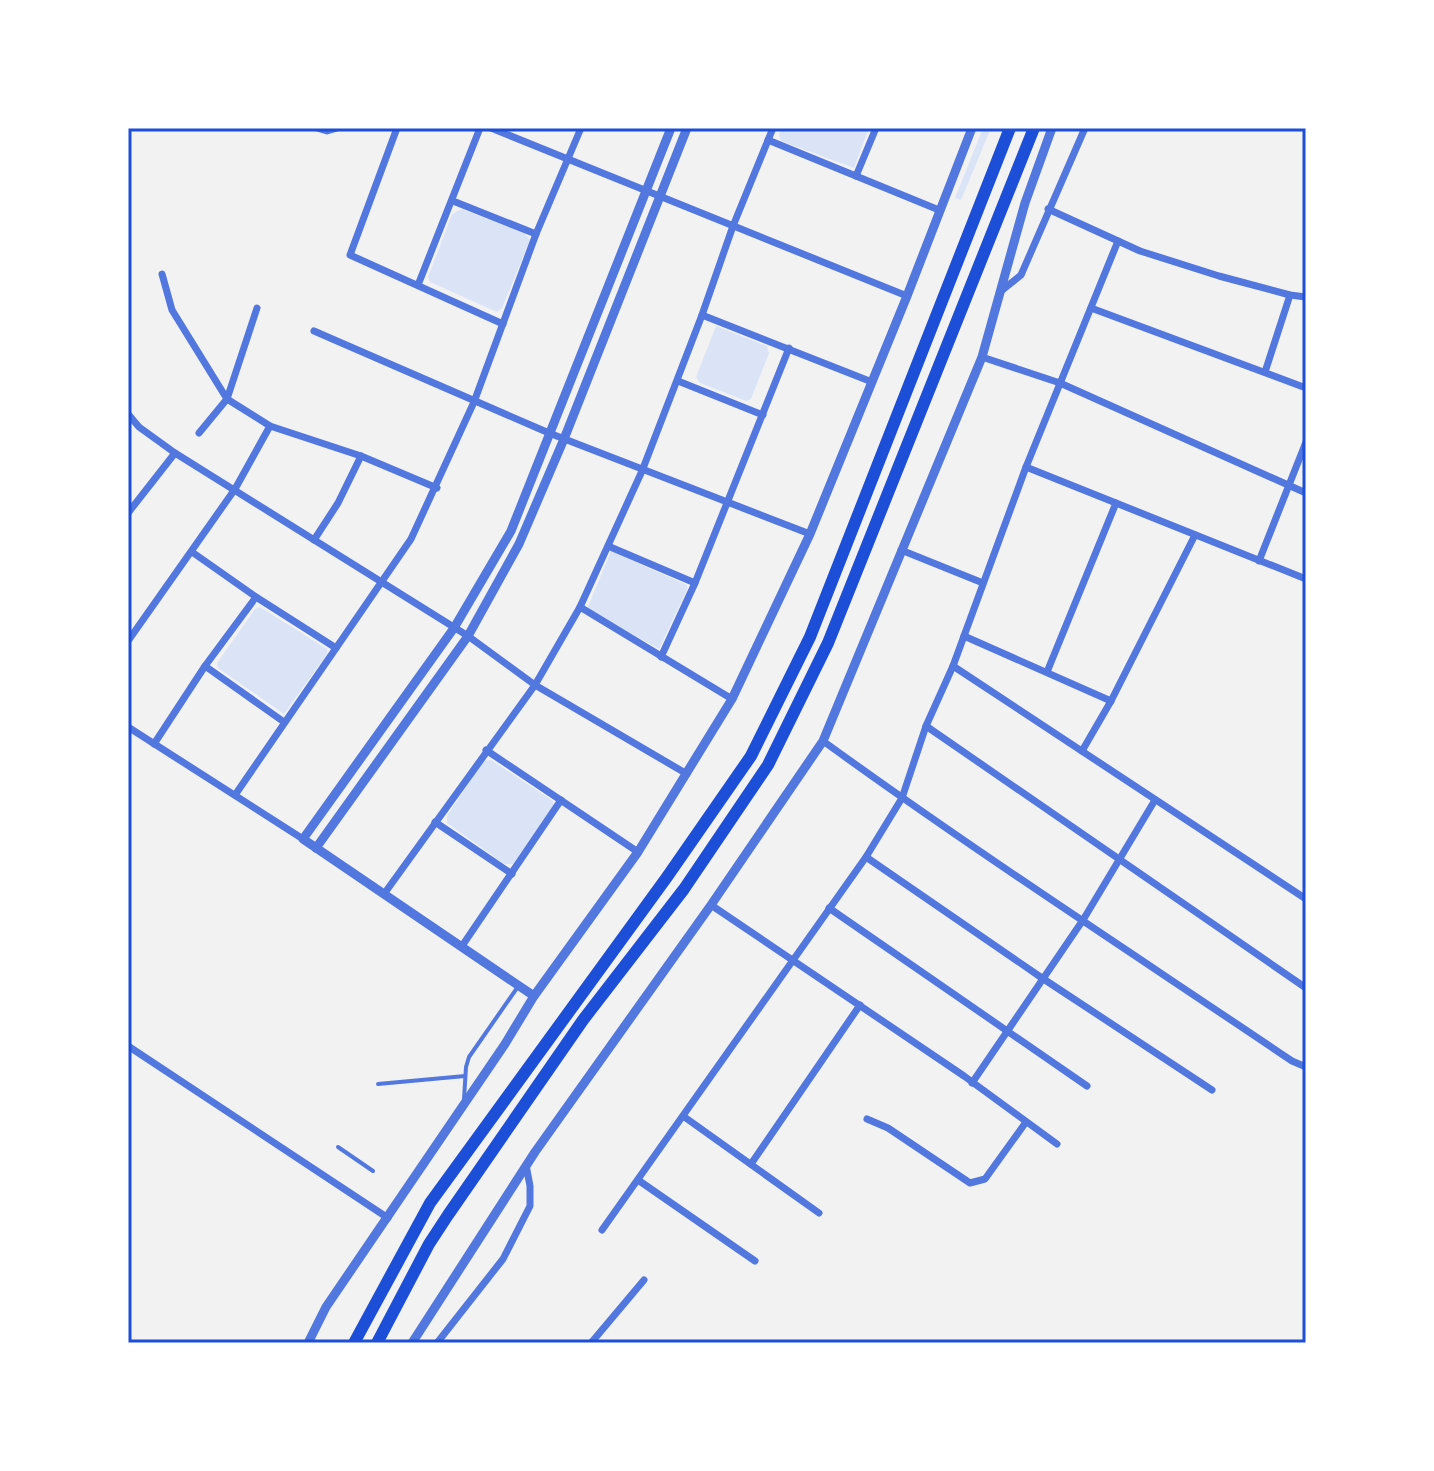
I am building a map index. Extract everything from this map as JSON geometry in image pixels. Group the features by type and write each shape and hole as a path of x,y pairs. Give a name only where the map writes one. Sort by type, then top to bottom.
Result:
{"highway":[{"path":"354,1343 430,1203 751,756 810,637 1010,128"},
{"path":"377,1343 429,1244 448,1215 583,1020 684,889 768,765 828,643 1034,128"}],"street":[{"path":"317,128 327,131 337,128"},
{"path":"397,128 350,255 503,324"},
{"path":"418,285 480,128"},
{"path":"491,128 907,296"},
{"path":"235,795 411,539 474,402 536,234 581,128"},
{"path":"303,839 454,628 511,531 671,128"},
{"path":"316,848 468,636 519,544 564,439 687,128"},
{"path":"384,894 535,685 580,607 642,471 678,381 733,226 773,128"},
{"path":"856,176 876,128"},
{"path":"308,1343 326,1307 534,996 638,852 732,699 810,534 972,128"},
{"path":"412,1343 526,1165 823,741 982,357 1025,203 1052,128"},
{"path":"1001,291 1021,275 1085,128"},
{"path":"768,140 939,210"},
{"path":"453,201 536,234"},
{"path":"1048,209 1140,251 1219,276 1306,297"},
{"path":"602,1230 866,857 902,798 926,726 953,666 1026,467 1118,241"},
{"path":"162,274 172,310 227,399 270,426 361,456 437,488"},
{"path":"1265,372 1290,295"},
{"path":"199,433 227,399 257,308"},
{"path":"1091,308 1306,388"},
{"path":"702,315 872,382"},
{"path":"314,331 549,433 810,534"},
{"path":"661,657 695,583 789,348"},
{"path":"982,357 1060,383 1306,493"},
{"path":"678,381 763,415"},
{"path":"128,414 139,427 175,453 468,636 535,685 687,774"},
{"path":"128,641 235,489 270,426"},
{"path":"1259,561 1306,442"},
{"path":"128,513 175,453"},
{"path":"314,540 338,503 361,456"},
{"path":"1026,467 1306,579"},
{"path":"1047,672 1116,503"},
{"path":"1082,751 1111,701 1195,535"},
{"path":"608,546 695,583"},
{"path":"901,550 983,583"},
{"path":"192,552 336,648"},
{"path":"154,744 205,666 256,597"},
{"path":"580,607 732,699"},
{"path":"964,636 1111,701"},
{"path":"205,666 284,722"},
{"path":"953,666 1306,899"},
{"path":"926,726 1306,988"},
{"path":"128,727 303,839 534,996"},
{"path":"823,741 902,798 1292,1061 1306,1067"},
{"path":"486,750 638,852"},
{"path":"462,946 561,800"},
{"path":"972,1083 1083,920 1155,800"},
{"path":"435,822 512,874"},
{"path":"866,857 1212,1090"},
{"path":"711,905 860,1005 1057,1144"},
{"path":"829,908 1087,1086"},
{"path":"751,1164 860,1005"},
{"path":"128,1046 388,1218"},
{"path":"683,1116 819,1213"},
{"path":"867,1119 888,1128 970,1183 985,1179 1026,1122"},
{"path":"437,1343 503,1259 530,1206 526,1165"},
{"path":"638,1180 755,1261"},
{"path":"591,1343 644,1280"}],"lane":[{"path":"463,1106 469,1057 518,986"},
{"path":"378,1084 465,1076"},
{"path":"338,1147 373,1171"}],"shaded area":[{"path":"782,128 869,128 854,168 781,141 779,135"},
{"path":"983,128 991,128 961,200 955,198"},
{"path":"461,209 524,232 530,240 502,308 497,312 430,282 428,277 452,214"},
{"path":"716,326 767,346 769,353 751,399 746,401 700,383 696,377"},
{"path":"611,551 687,585 659,649 587,609"},
{"path":"260,607 327,649 327,654 284,714 218,668 217,663 255,609"},
{"path":"491,760 553,801 513,864 504,864 447,823 447,816 483,761"}]}
